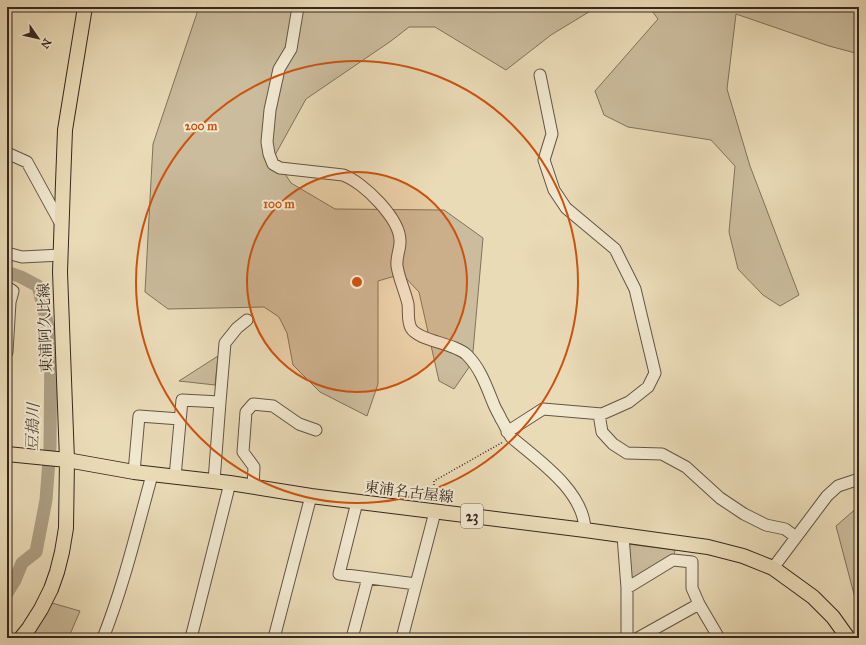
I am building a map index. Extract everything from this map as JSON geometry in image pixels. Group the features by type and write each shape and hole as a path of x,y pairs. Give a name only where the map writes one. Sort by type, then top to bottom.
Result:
{"main road":[{"name":"東浦阿久比線","path":"21,638 41,609 51,589 59,565 66,528 67,460 60,272 65,130 85,7"},
{"name":"東浦名古屋線","path":"7,454 67,460 152,475 230,483 311,496 708,547 743,556 773,568 813,597 833,617 848,638"}],"street":[{"path":"298,7 291,49 279,69 270,110 267,142 269,154 273,164 280,168 350,177 377,200 393,220 398,229 400,241 397,266 408,304 410,326 414,331 422,336 463,351 469,356 483,377 495,407 509,435 554,473 576,499 585,520 585,530"},
{"path":"509,435 543,409 602,414 629,402 648,387 655,373 635,289 615,248 566,208 554,190 544,160 552,134 540,75"},
{"path":"7,153 28,162 62,227"},
{"path":"7,253 22,257 61,255"},
{"path":"7,287 13,291 10,302 7,352"},
{"path":"214,481 225,343 237,328 247,320"},
{"path":"175,477 182,400 220,402"},
{"path":"253,487 254,467 243,452 246,412 248,408 253,404 273,406 299,424 316,430"},
{"path":"599,414 602,432 613,444 627,453 662,454 686,467 720,498 744,514 766,525 785,529 796,537"},
{"path":"134,472 139,416 180,419"},
{"path":"103,638 112,617 152,475"},
{"path":"773,568 827,496 838,486 856,480 859,482"},
{"path":"191,638 230,483"},
{"path":"274,638 311,496"},
{"path":"357,502 339,574 416,584"},
{"path":"402,638 435,512"},
{"path":"622,536 627,588 627,638"},
{"path":"627,588 673,560 692,562 692,588 699,604 719,638"},
{"path":"352,638 368,578"},
{"path":"638,638 699,604"}],"path":[{"path":"435,512 434,481 509,435"}],"shaded area":[{"path":"199,7 597,7 551,35 506,70 435,27 409,27 306,99 274,157 291,183 335,209 444,210 483,238 472,363 454,389 439,381 419,292 402,274 378,281 378,384 367,416 320,392 293,365 287,333 279,317 264,307 168,309 145,292 153,144"},
{"path":"649,7 859,7 859,54 829,46 736,14 727,89 750,166 799,295 780,306 763,295 738,269 729,232 735,166 711,140 628,127 604,115 595,91 658,19"},
{"path":"218,356 215,385 179,381"},
{"path":"859,506 859,613 836,526"},
{"path":"628,544 675,550 674,557 630,581"},
{"path":"52,603 80,611 71,632 67,638 31,638"}],"waterway":[{"name":"豆搗川","path":"7,272 21,277 38,286 51,338 50,447 46,500 36,552 22,563 15,580 7,593"}]}
